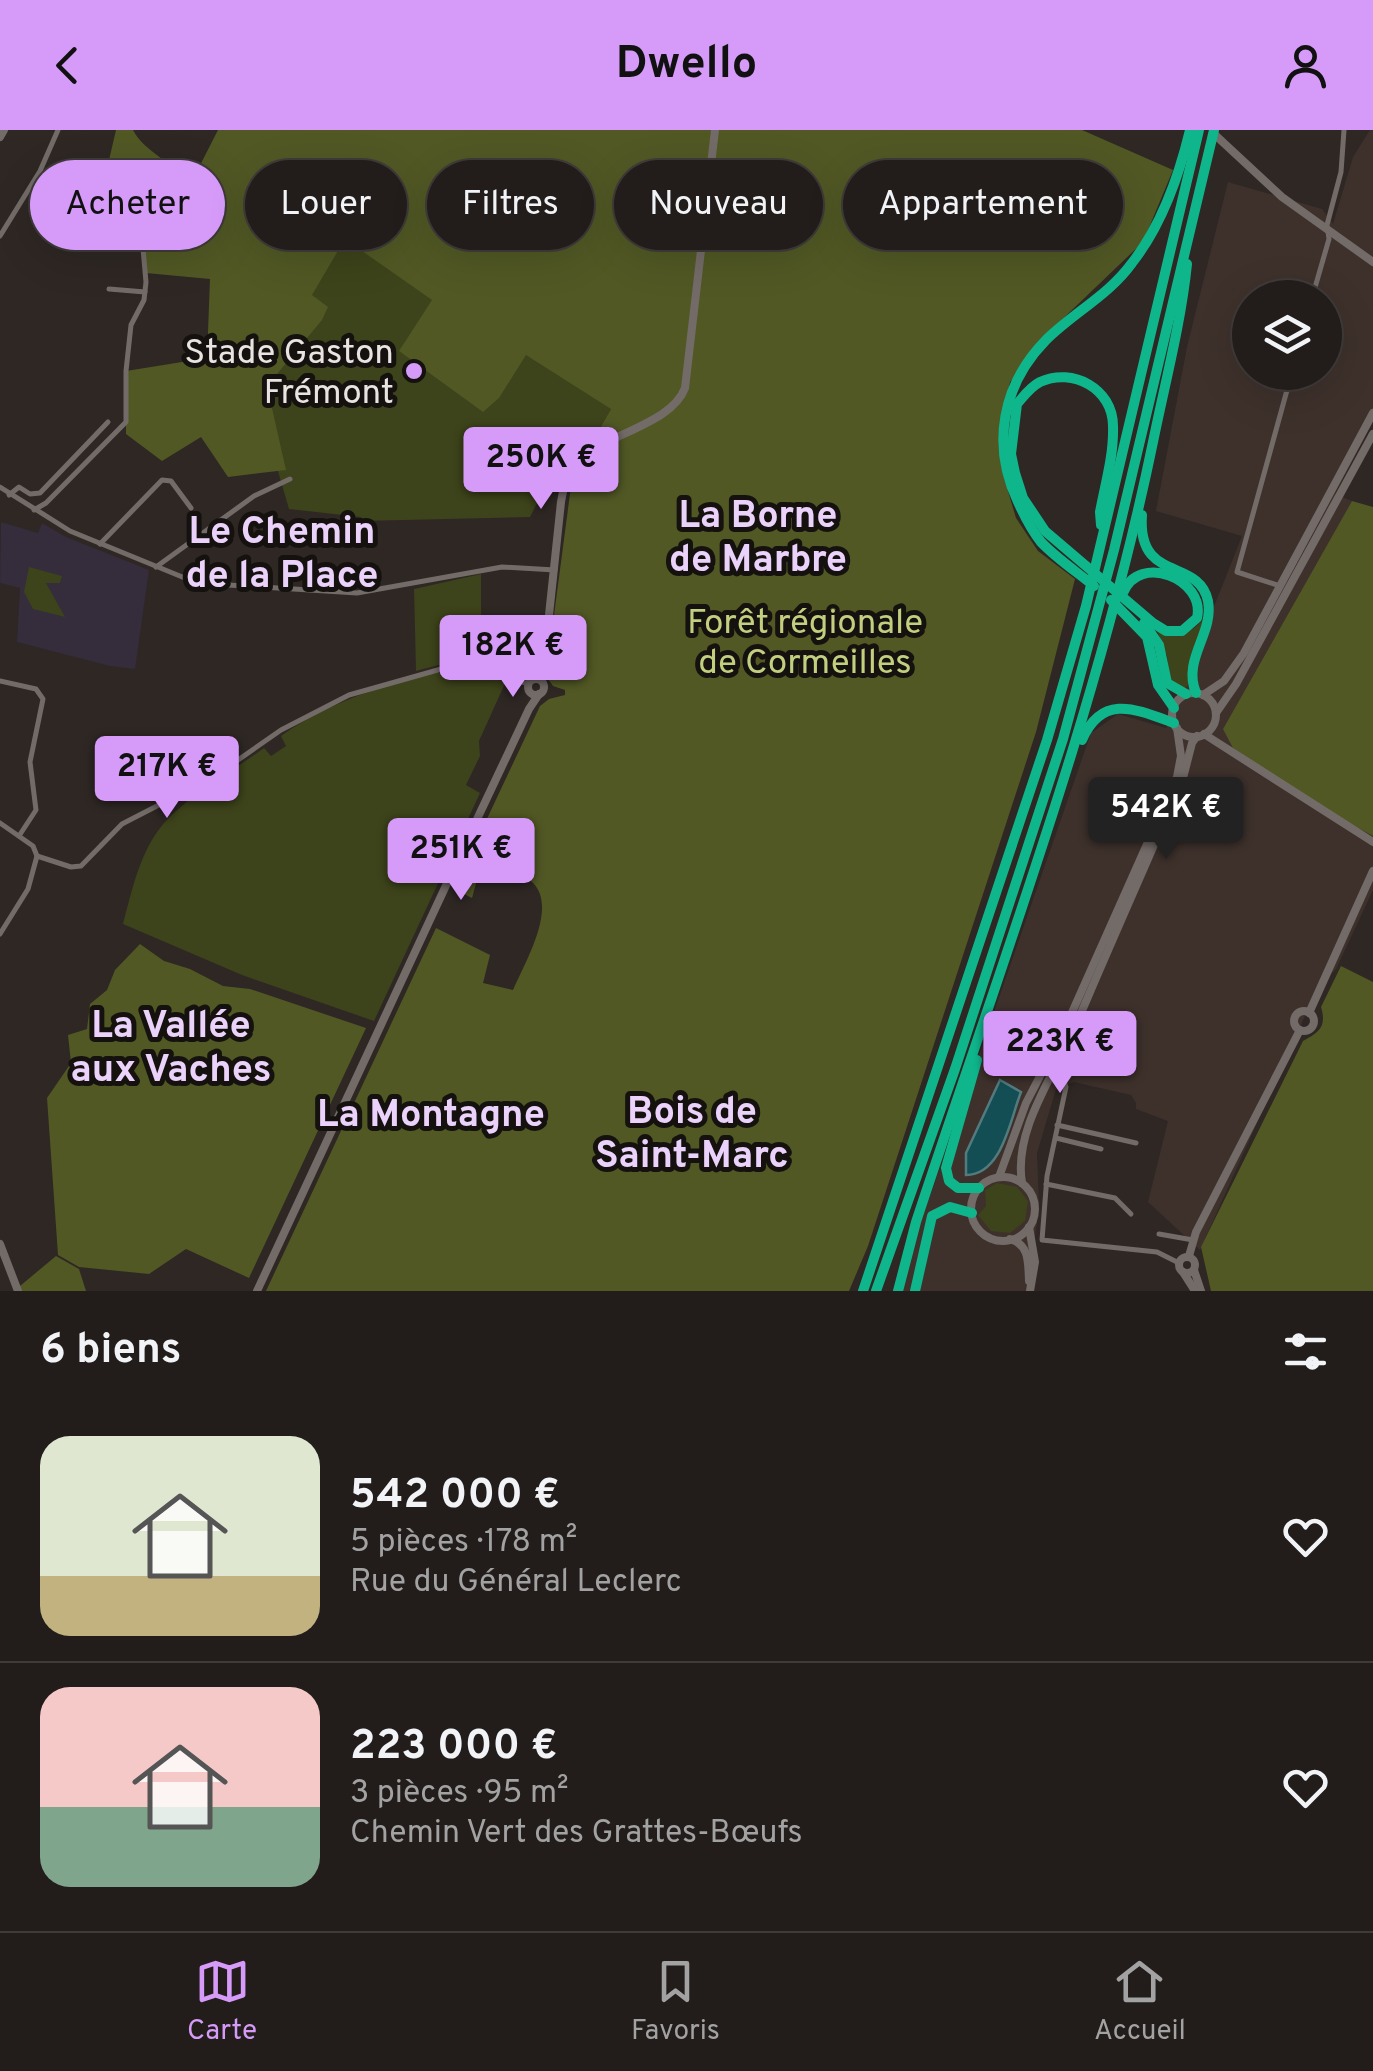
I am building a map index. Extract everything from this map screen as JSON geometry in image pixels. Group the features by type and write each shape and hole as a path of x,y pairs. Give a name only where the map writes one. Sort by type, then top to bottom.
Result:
{"highway":[{"path":"1061,552 1040,541 1010,484 1002,445 1008,400 1021,370 1047,340 1103,294 1130,267 1149,240 1190,130"},
{"path":"863,1291 1036,776 1086,606 1199,130"},
{"path":"876,1291 955,1069 1063,739 1114,550 1212,130"},
{"path":"1054,815 1098,665 1145,481 1185,288 1191,225"},
{"path":"1102,536 1100,512 1114,424 1109,405 1084,380 1068,376 1041,382 1016,404 1010,454 1024,498 1061,552 1127,608 1156,639 1168,683 1195,694 1192,667 1207,620 1208,601 1198,583 1156,560 1146,548 1141,532 1145,481"},
{"path":"1098,665 1125,588 1139,574 1154,572 1186,585 1196,596 1198,612 1191,626 1172,632 1127,608"},
{"path":"1127,608 1147,637 1158,684 1174,708"},
{"path":"898,1291 916,1222 1084,734 1098,714 1126,708 1176,725"},
{"path":"979,1188 958,1188 949,1181 946,1168 994,996"},
{"path":"915,1291 932,1216 950,1206 972,1213"}],"main road":[{"path":"0,137 4,130"},
{"path":"258,1291 529,708 542,660 568,476 580,461 678,401 689,372 715,130"},
{"path":"1212,130 1282,197 1373,262"},
{"path":"1029,1291 1035,1262 1029,1226 1034,1203 1022,1183 1022,1162 1036,1105 1076,1026 1183,778 1192,742 1233,690 1373,413"},
{"path":"1000,1177 1026,1103 1068,1023 1177,777 1181,756 1174,708 1195,694 1219,686 1233,671 1373,434"},
{"path":"1195,694 1212,702 1220,737 1231,752"},
{"path":"1176,725 1186,735 1201,735 1231,752 1373,842"},
{"path":"1309,1012 1373,871"},
{"path":"1189,1256 1193,1240 1300,1030 1312,1027 1314,1019 1309,1012 1295,1016 1294,1023 1300,1030"},
{"path":"1022,1183 1000,1177 979,1188 972,1213 983,1233 1020,1243 1027,1255 1029,1291"},
{"path":"1010,1240 1029,1226"},
{"path":"0,1244 18,1291"},
{"path":"1189,1256 1182,1258 1181,1267 1198,1291"},
{"path":"1189,1256 1195,1262 1198,1291"},
{"path":"1181,1267 1194,1270"}],"street":[{"path":"0,236 40,171 58,130"},
{"path":"1317,280 1341,172 1344,130"},
{"path":"34,510 46,503 126,422 131,325 145,292 142,250"},
{"path":"109,289 145,292"},
{"path":"1284,588 1237,572 1287,390"},
{"path":"10,494 18,487 30,494 40,492 108,422"},
{"path":"156,568 254,496 290,479"},
{"path":"100,544 162,480 171,481 190,508"},
{"path":"1,490 100,544 197,583 326,594 389,590 502,567 555,570"},
{"path":"37,856 71,867 86,862 122,824 215,776 281,730 348,695 459,664 534,686"},
{"path":"0,681 36,689 44,699 30,762 36,810 19,836"},
{"path":"0,823 32,846 37,856 28,888 0,934"},
{"path":"1054,1079 1064,1081 1066,1087 1046,1184 1042,1240 1157,1252 1181,1267"},
{"path":"1057,1125 1136,1143"},
{"path":"1054,1138 1102,1149"},
{"path":"1046,1184 1115,1198 1131,1214"},
{"path":"1159,1234 1193,1240"}],"shaded area":[{"path":"1373,130 1373,422 1335,494 1352,501 1223,729 1338,817 1373,836 1373,890 1336,969 1318,987 1200,1250 1148,1202 1168,1121 1136,1109 1131,1095 1074,1082 1056,1089 1037,1153 1039,1207 1028,1291 897,1291 1091,733 1118,714 1166,728 1242,536 1156,511 1187,347 1228,182 1322,209 1333,224 1353,157"},
{"path":"1,522 38,533 42,523 66,537 149,570 135,669 17,642 20,588 0,583"}],"green space":[{"name":"Forêt régionale de Cormeilles","path":"116,130 133,130 163,160 109,160"},
{"name":"Forêt régionale de Cormeilles","path":"218,130 1082,130 1173,170 1143,242 1050,331 1010,382 1000,429 1002,471 1016,518 1038,551 1075,579 1036,732 868,1246 849,1291 266,1291 436,928 490,955 483,983 513,990 534,944 542,910 540,895 532,882 517,874 513,859 484,854 472,898 454,889 540,706 565,695 565,690 553,686 546,676 573,471 555,465 562,454 592,442 611,409 526,355 499,398 483,412 399,351 432,300 361,250 407,250 407,160 245,160 245,250 339,250 312,295 328,307 322,320 267,386 286,470 228,477 201,437 162,461 126,434 126,371 207,358 210,279 146,273 144,250 225,250 225,160 203,160"},
{"name":"Stade Gaston Frémont","path":"338,250 363,250 614,404 592,442 562,454 530,517 362,521 361,517 289,509 254,389"},
{"path":"1352,501 1373,507 1373,836 1233,748 1223,729"},
{"path":"29,567 62,576 60,583 46,583 65,617 33,609 24,592"},
{"path":"481,574 481,620 486,621 484,665 458,662 416,671 414,589"},
{"path":"1204,618 1190,683 1183,690 1170,683 1167,656 1157,631 1184,632"},
{"path":"463,667 507,679 479,741 480,756 466,785 480,793 374,1021 242,975 123,924 149,846 164,823 198,793 264,748 271,756 286,746 281,736 323,711 391,685"},
{"path":"140,944 164,961 223,986 250,989 366,1028 249,1278 186,1249 149,1274 79,1267 58,1255 47,1098 71,1063 68,1035 87,1029 90,1004 107,990 115,970"},
{"path":"1341,966 1373,982 1373,1291 1211,1291 1201,1247 1303,1041 1320,1028 1321,1007"},
{"path":"997,1183 1017,1187 1028,1201 1025,1221 1010,1233 991,1231 978,1215 986,1206 985,1190"},
{"path":"56,1256 79,1269 86,1291 14,1291"}],"water":[{"path":"1000,1080 1021,1092 1008,1131 988,1166 966,1175 966,1153"}],"place":[{"name":"Stade Gaston Frémont","path":"414,371"}],"district":[{"name":"La Borne de Marbre","path":"758,536"},
{"name":"Le Chemin de la Place","path":"282,552"},
{"name":"La Vallée aux Vaches","path":"171,1046"},
{"name":"La Montagne","path":"431,1113"},
{"name":"Bois de Saint-Marc","path":"692,1132"}]}
